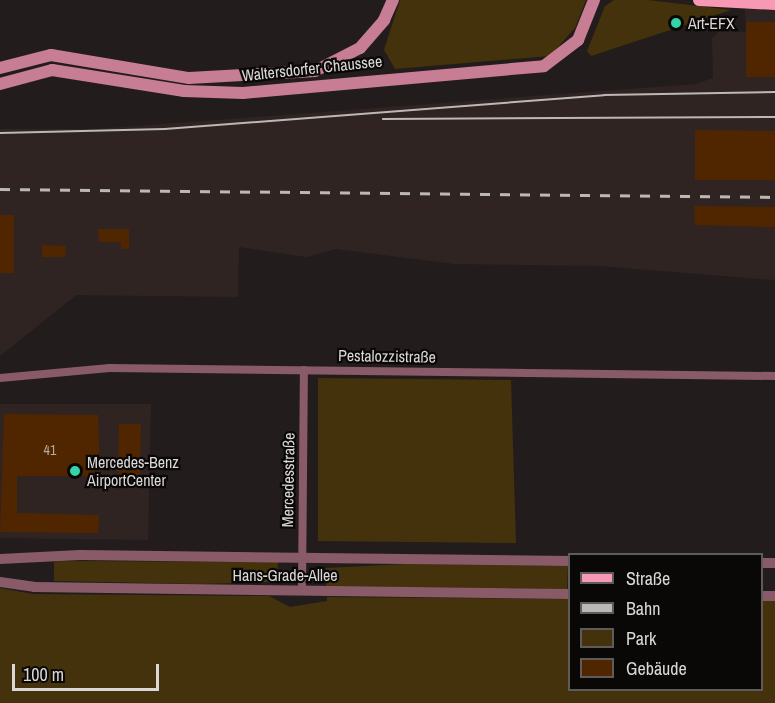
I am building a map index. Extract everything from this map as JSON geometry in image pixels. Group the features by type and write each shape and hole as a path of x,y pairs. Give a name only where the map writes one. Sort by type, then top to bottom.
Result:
{"main road":[{"name":"Waltersdorfer Chaussee","path":"0,68 51,56 189,78 315,71 360,48 384,20 393,0"},
{"name":"Waltersdorfer Chaussee","path":"0,84 52,70 184,92 243,93 544,66 578,40 594,0"},
{"path":"699,0 775,3"}],"street":[{"name":"Pestalozzistraße","path":"0,378 110,368 775,376"},
{"name":"Mercedesstraße","path":"302,589 304,370"},
{"name":"Hans-Grade-Allee","path":"0,559 301,558 568,561"},
{"name":"Hans-Grade-Allee","path":"0,582 568,594"}],"shaded area":[{"path":"745,9 775,10 775,280 599,266 455,264 336,249 307,257 239,247 238,297 76,295 0,356 0,129 97,129 696,84 713,78 712,38 719,31 746,32"},
{"name":"Mercedes-Benz AirportCenter","path":"0,404 151,404 148,540 0,538"}],"green space":[{"path":"400,0 586,0 575,28 550,56 395,69 384,50"},
{"path":"614,0 648,0 731,10 591,56 587,51 605,6"},
{"path":"318,378 511,380 516,543 318,541"},
{"path":"54,562 278,562 277,582 200,584 54,581"},
{"path":"406,564 568,566 567,589 326,586 326,568"},
{"path":"0,588 33,594 269,596 290,607 327,601 327,597 568,599 568,691 763,691 763,601 775,601 775,703 0,703"}],"building":[{"path":"746,22 775,22 775,77 746,77"},
{"path":"695,130 775,131 775,180 695,180"},
{"path":"694,206 775,207 775,227 695,225"},
{"path":"0,215 14,215 14,273 0,273"},
{"path":"98,229 129,229 129,249 121,249 121,242 99,242"},
{"path":"42,245 66,246 65,257 42,257"},
{"path":"4,414 98,415 100,476 17,476 17,513 99,515 98,533 0,532"},
{"path":"119,424 141,424 140,477 118,477"}],"tram line":[{"path":"0,133 165,129 604,95 775,92"},
{"path":"383,119 775,117"}],"railway":[{"path":"0,189 775,197"}],"place":[{"name":"Art-EFX","path":"676,23"},
{"name":"Mercedes-Benz AirportCenter","path":"75,471"}]}
